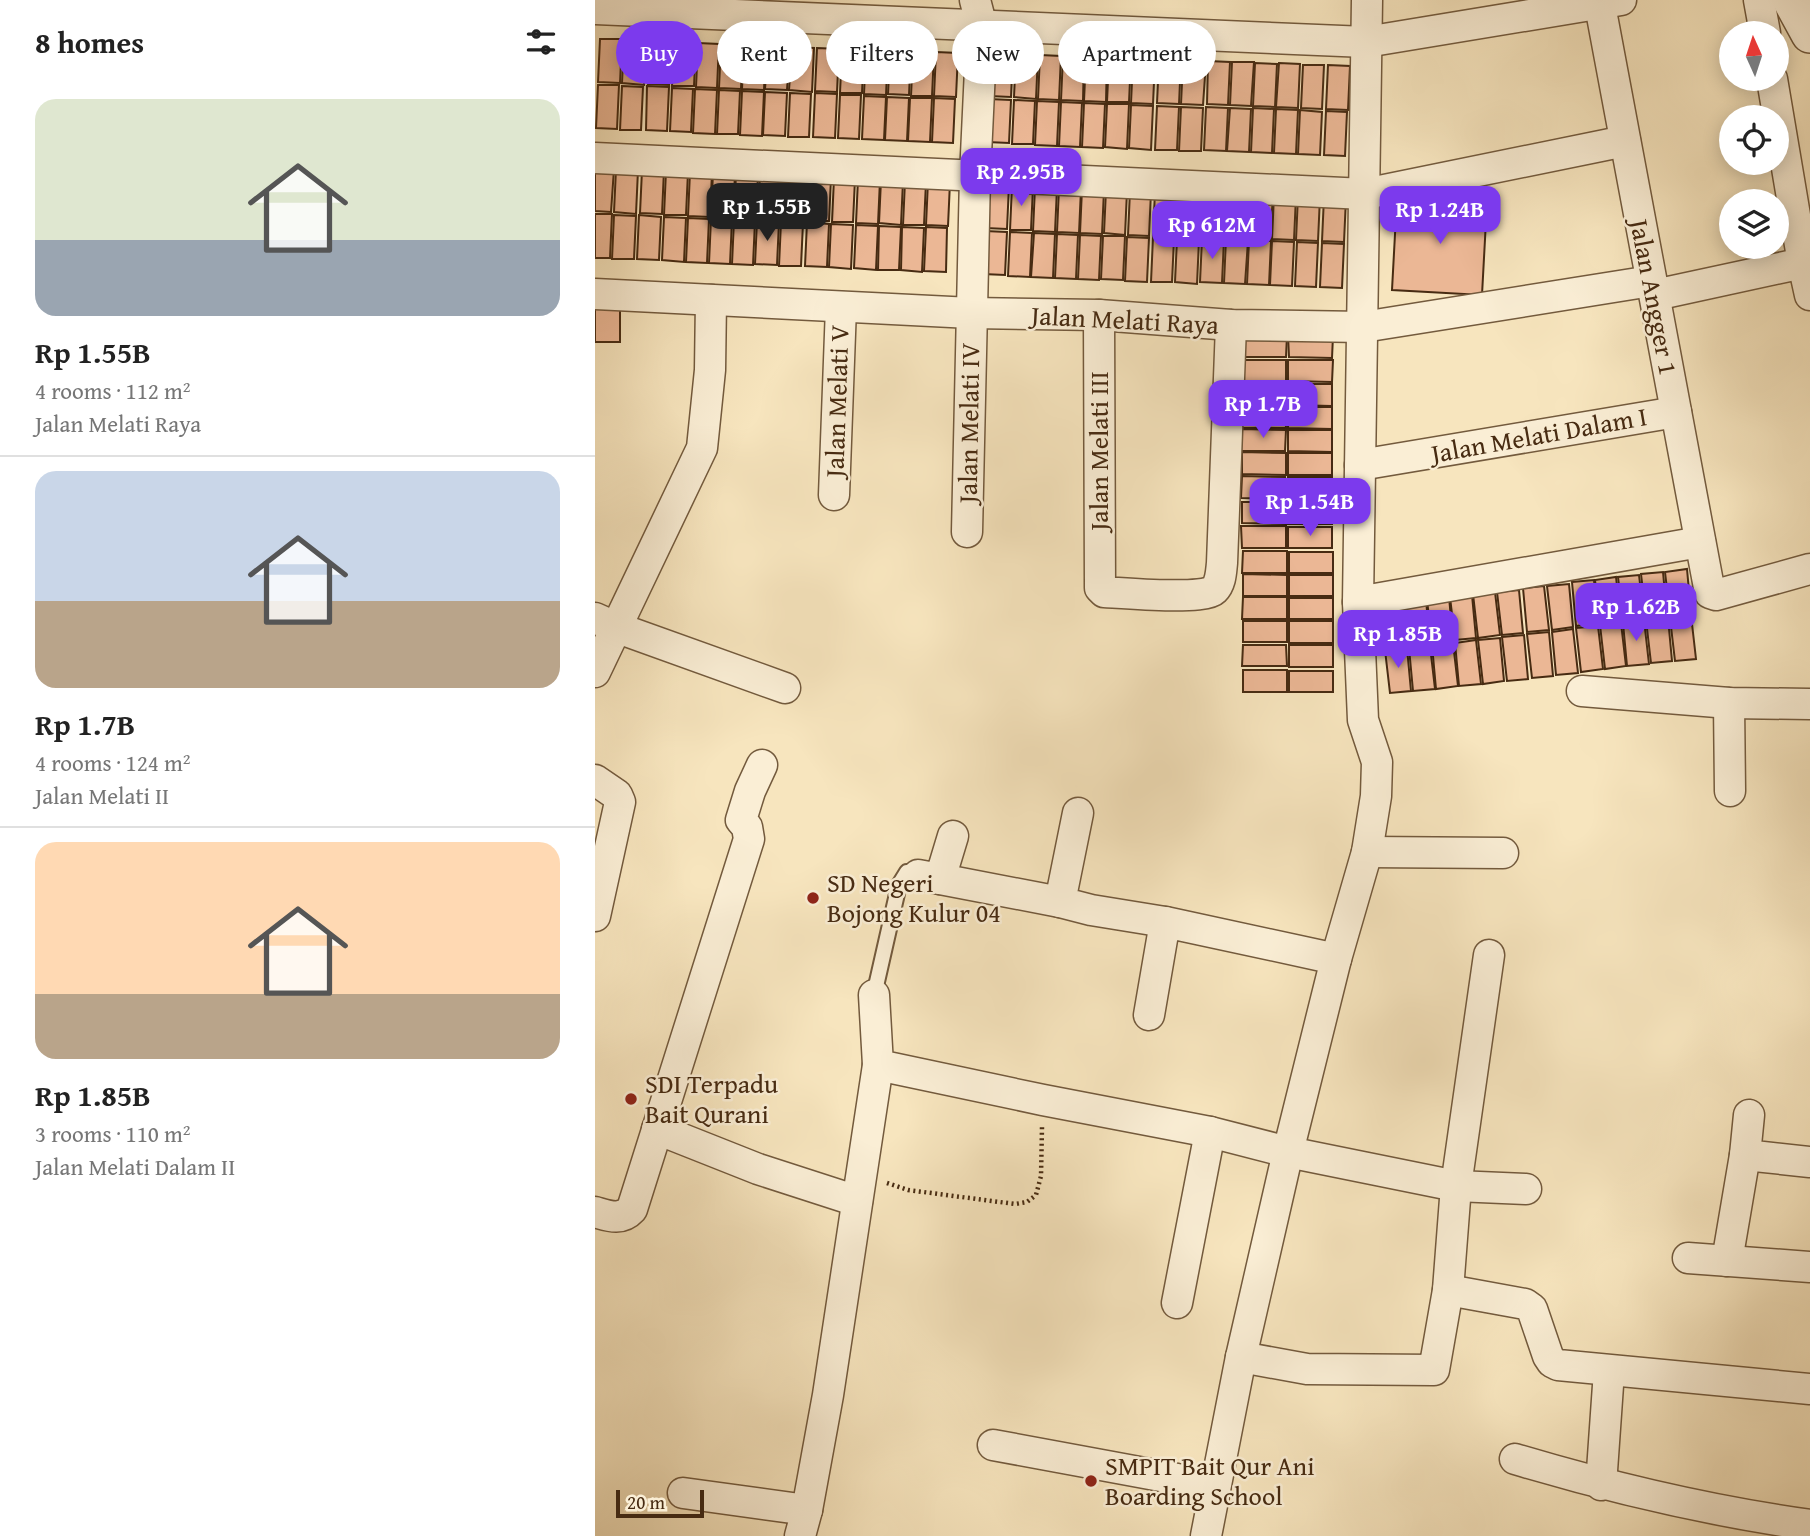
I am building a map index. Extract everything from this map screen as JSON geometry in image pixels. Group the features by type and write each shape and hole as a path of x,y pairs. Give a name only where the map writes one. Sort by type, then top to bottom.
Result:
{"street":[{"path":"1206,1536 1241,1357 1288,1152 1336,959 1367,852 1376,796 1377,762 1363,720 1358,602 1367,0"},
{"path":"595,9 979,14 1366,42 1607,2"},
{"name":"Jalan Angger 1","path":"1607,2 1625,141 1710,593 1716,595 1810,569"},
{"path":"1774,21 1788,2 1810,34"},
{"name":"Jalan Melati IV","path":"967,532 979,14"},
{"path":"1775,91 1800,192 1803,263 1810,295"},
{"path":"595,158 1365,194 1625,141"},
{"name":"Jalan Melati Raya","path":"595,294 971,313 1099,315 1231,326 1363,327 1653,288 1803,263"},
{"path":"595,672 605,622 702,448 710,370 711,300"},
{"name":"Jalan Melati V","path":"834,495 841,307"},
{"name":"Jalan Melati III","path":"1099,315 1100,587 1104,592 1193,596 1209,593 1218,585 1222,563 1231,326"},
{"name":"Jalan Melati Dalam I","path":"1360,466 1676,412"},
{"path":"1358,602 1700,542"},
{"path":"605,622 785,688"},
{"path":"1582,691 1729,703 1810,704"},
{"path":"1729,703 1730,792"},
{"path":"595,1212 622,1217 632,1209 750,839 747,827 741,820 750,790 762,765"},
{"path":"595,780 617,795 620,802 595,916"},
{"path":"1060,902 1078,813"},
{"path":"953,836 929,877 1165,922 1336,959"},
{"path":"1367,852 1503,853"},
{"path":"1149,1015 1165,922"},
{"path":"1241,1357 1307,1369 1434,1370 1448,1290 1456,1186 1489,955"},
{"path":"683,1493 804,1523 828,1395 878,1065 874,995"},
{"path":"878,1065 1210,1132 1288,1152 1456,1186 1526,1189"},
{"path":"1727,1261 1749,1115"},
{"path":"657,1129 758,1169 860,1188"},
{"path":"1177,1303 1210,1132"},
{"path":"1745,1155 1810,1162"},
{"path":"1688,1258 1810,1267"},
{"path":"1448,1290 1525,1304 1532,1309 1552,1362 1558,1365 1810,1389"},
{"path":"1601,1485 1609,1371"},
{"path":"993,1445 1215,1486"},
{"path":"1515,1460 1601,1485 1744,1516 1810,1525"}],"lane":[{"path":"874,995 899,885 907,872 929,877"}],"path":[{"path":"860,1188 908,1189 1015,1204 1027,1202 1036,1195 1041,1176 1043,1100"}],"building":[{"path":"600,39 616,39 616,83 598,82"},
{"path":"703,43 717,44 717,88 696,87 696,84 703,84"},
{"path":"814,48 812,92 789,90 789,84 812,84"},
{"path":"817,48 826,48 826,84 837,84 837,92 815,91"},
{"path":"938,52 952,53 952,84 957,84 956,97 934,96 935,84 938,84"},
{"path":"1044,55 1058,56 1059,100 1038,99 1039,84 1044,84"},
{"path":"1216,61 1230,62 1228,105 1207,104 1207,84 1216,84"},
{"path":"1232,62 1254,62 1251,106 1230,105"},
{"path":"1255,63 1277,64 1275,107 1253,106"},
{"path":"1279,63 1300,64 1298,108 1276,107"},
{"path":"1303,65 1324,65 1322,109 1301,108"},
{"path":"1328,65 1350,66 1348,110 1326,109"},
{"path":"672,84 694,84 694,86"},
{"path":"719,84 741,84 741,89 719,88"},
{"path":"742,84 764,84 764,90 742,89"},
{"path":"765,84 787,84 787,90 765,89"},
{"path":"840,84 862,84 862,93 840,93"},
{"path":"864,84 886,84 886,95 864,94"},
{"path":"888,84 910,84 909,95 888,94"},
{"path":"912,84 933,84 932,96 911,96"},
{"path":"990,84 1012,84 1011,97 989,96"},
{"path":"1015,84 1037,84 1036,99 1014,97"},
{"path":"1062,84 1083,84 1083,101 1061,100"},
{"path":"1085,84 1106,84 1106,102 1084,101"},
{"path":"1108,84 1130,84 1129,102 1107,102"},
{"path":"1132,84 1154,84 1153,104 1131,103"},
{"path":"1158,84 1180,84 1179,104 1157,103"},
{"path":"1182,84 1204,84 1203,105 1181,104"},
{"path":"598,85 619,85 617,129 596,128"},
{"path":"622,86 643,87 641,130 620,130"},
{"path":"647,86 669,87 667,131 646,130"},
{"path":"672,88 693,89 691,132 670,131"},
{"path":"695,89 717,90 715,134 693,133"},
{"path":"719,90 740,91 738,134 717,134"},
{"path":"742,91 764,92 762,136 740,135"},
{"path":"765,92 787,93 785,136 763,135"},
{"path":"790,93 811,94 809,137 788,137"},
{"path":"815,93 837,94 835,138 813,137"},
{"path":"840,95 861,95 859,139 838,138"},
{"path":"864,96 886,97 884,140 862,139"},
{"path":"887,97 909,98 907,141 885,140"},
{"path":"910,98 932,98 930,142 908,141"},
{"path":"934,98 955,99 953,143 932,142"},
{"path":"989,99 1011,100 1009,143 987,142"},
{"path":"1014,100 1035,101 1033,144 1012,144"},
{"path":"1037,101 1059,102 1057,146 1035,145"},
{"path":"1061,102 1082,103 1080,147 1059,146"},
{"path":"1084,103 1105,104 1103,148 1082,147"},
{"path":"1107,104 1129,104 1127,149 1105,147"},
{"path":"1131,105 1153,106 1151,150 1129,148"},
{"path":"1157,106 1179,107 1177,150 1155,150"},
{"path":"1181,107 1203,108 1201,151 1179,151"},
{"path":"1206,107 1228,108 1226,151 1204,150"},
{"path":"1230,108 1251,109 1249,152 1227,151"},
{"path":"1253,108 1274,109 1272,153 1251,152"},
{"path":"1276,109 1298,110 1296,154 1274,153"},
{"path":"1300,110 1322,112 1320,155 1298,154"},
{"path":"1326,111 1347,112 1345,156 1324,155"},
{"path":"595,168 614,169 611,212 595,211"},
{"path":"616,169 638,170 636,214 614,212"},
{"path":"642,170 664,170 662,214 640,213"},
{"path":"666,171 688,172 686,215 664,215"},
{"path":"690,172 712,173 710,217 688,216"},
{"path":"713,173 735,174 733,218 711,217"},
{"path":"736,174 758,175 756,219 734,218"},
{"path":"760,175 781,175 779,219 758,218"},
{"path":"784,176 805,177 803,221 782,219"},
{"path":"809,177 831,178 829,221 807,221"},
{"path":"834,178 855,179 853,222 832,222"},
{"path":"858,179 880,180 878,224 856,223"},
{"path":"881,180 903,181 901,225 879,223"},
{"path":"905,181 926,182 924,225 903,225"},
{"path":"928,181 950,182 948,226 926,225"},
{"path":"987,185 1009,185 1007,229 985,228"},
{"path":"1012,186 1033,187 1031,230 1010,230"},
{"path":"1035,187 1057,188 1055,232 1033,231"},
{"path":"1059,188 1081,189 1079,233 1057,232"},
{"path":"1082,189 1104,190 1102,234 1080,233"},
{"path":"1106,190 1127,191 1125,235 1104,233"},
{"path":"1130,191 1151,192 1149,236 1128,235"},
{"path":"1155,192 1177,193 1175,236 1153,235"},
{"path":"1205,192 1226,194 1224,238 1203,236"},
{"path":"1180,193 1201,194 1199,237 1178,237"},
{"path":"1228,194 1249,194 1247,238 1226,237"},
{"path":"1251,194 1273,196 1270,239 1249,238"},
{"path":"1274,195 1296,196 1294,240 1272,239"},
{"path":"1298,196 1320,197 1318,241 1296,240"},
{"path":"1324,197 1346,198 1344,242 1322,241"},
{"path":"1397,197 1487,202 1482,295 1392,290"},
{"path":"595,214 612,214 610,258 595,258"},
{"path":"614,215 636,216 634,259 612,259"},
{"path":"639,215 661,217 659,260 637,259"},
{"path":"664,217 686,218 684,262 662,260"},
{"path":"688,218 709,219 707,263 686,262"},
{"path":"711,219 732,220 730,264 709,263"},
{"path":"734,220 755,221 753,265 732,264"},
{"path":"757,221 779,222 777,265 755,264"},
{"path":"781,222 803,223 801,266 779,266"},
{"path":"807,222 829,224 827,267 805,266"},
{"path":"831,224 853,225 851,269 829,267"},
{"path":"856,225 878,226 876,270 854,268"},
{"path":"879,226 901,227 899,270 878,270"},
{"path":"902,227 924,228 922,272 901,270"},
{"path":"926,227 947,228 946,272 924,271"},
{"path":"985,231 1007,232 1005,275 983,274"},
{"path":"1010,232 1032,233 1030,277 1008,276"},
{"path":"1034,233 1055,234 1053,278 1031,277"},
{"path":"1057,234 1078,235 1076,279 1055,278"},
{"path":"1080,235 1101,236 1099,280 1078,279"},
{"path":"1103,236 1125,236 1123,280 1101,279"},
{"path":"1127,237 1149,238 1147,282 1125,281"},
{"path":"1153,237 1174,239 1172,282 1151,282"},
{"path":"1177,239 1199,240 1197,284 1175,282"},
{"path":"1202,239 1224,239 1222,283 1200,282"},
{"path":"1226,239 1248,241 1245,284 1224,283"},
{"path":"1249,241 1271,241 1269,285 1247,284"},
{"path":"1272,241 1294,242 1292,286 1270,285"},
{"path":"1297,242 1318,243 1316,287 1295,286"},
{"path":"1322,243 1344,244 1342,288 1320,287"},
{"path":"595,299 620,299 620,342 595,342"},
{"path":"1242,335 1287,335 1286,357 1242,357"},
{"path":"1288,336 1333,336 1332,358 1289,357"},
{"path":"1242,360 1286,360 1286,382 1242,381"},
{"path":"1288,360 1333,360 1332,382 1288,381"},
{"path":"1242,383 1286,383 1285,405 1241,405"},
{"path":"1288,384 1332,384 1332,406 1288,405"},
{"path":"1242,406 1285,407 1286,428 1241,428"},
{"path":"1288,407 1332,407 1332,429 1288,428"},
{"path":"1242,429 1286,430 1285,451 1241,451"},
{"path":"1288,430 1332,430 1332,452 1288,451"},
{"path":"1242,452 1286,453 1286,475 1242,474"},
{"path":"1288,453 1332,453 1332,475 1288,475"},
{"path":"1242,476 1285,477 1286,499 1241,498"},
{"path":"1288,477 1332,477 1332,499 1288,499"},
{"path":"1242,502 1286,502 1286,524 1242,523"},
{"path":"1288,502 1332,502 1332,524 1288,524"},
{"path":"1241,526 1286,526 1286,548 1242,548"},
{"path":"1288,527 1332,527 1332,548 1288,548"},
{"path":"1243,551 1287,551 1287,573 1242,573"},
{"path":"1289,552 1333,552 1333,573 1289,573"},
{"path":"1687,569 1691,613 1670,615 1665,572"},
{"path":"1663,572 1667,615 1646,617 1641,574"},
{"path":"1243,574 1287,575 1287,596 1243,596"},
{"path":"1289,575 1333,575 1333,596 1289,596"},
{"path":"1639,575 1644,618 1623,621 1618,577"},
{"path":"1616,577 1621,621 1600,623 1595,580"},
{"path":"1594,580 1598,623 1576,626 1572,582"},
{"path":"1569,584 1573,627 1552,630 1547,586"},
{"path":"1544,586 1549,630 1527,632 1523,588"},
{"path":"1519,590 1523,633 1502,635 1497,592"},
{"path":"1495,592 1500,635 1478,638 1473,594"},
{"path":"1472,595 1476,638 1455,640 1450,597"},
{"path":"1243,597 1287,597 1287,619 1242,619"},
{"path":"1449,597 1453,640 1432,643 1427,600"},
{"path":"1289,598 1333,598 1333,619 1289,619"},
{"path":"1426,600 1430,643 1408,646 1404,602"},
{"path":"1402,602 1406,645 1385,647 1380,604"},
{"path":"1691,615 1696,659 1675,661 1670,618"},
{"path":"1668,618 1672,661 1651,663 1646,620"},
{"path":"1644,620 1649,664 1627,666 1623,623"},
{"path":"1243,621 1287,621 1287,642 1243,642"},
{"path":"1289,621 1333,621 1333,643 1289,643"},
{"path":"1621,623 1626,666 1605,669 1600,625"},
{"path":"1598,626 1603,669 1581,672 1576,628"},
{"path":"1573,629 1578,673 1556,675 1552,632"},
{"path":"1549,632 1553,676 1532,678 1527,634"},
{"path":"1524,635 1528,679 1507,681 1502,637"},
{"path":"1500,638 1504,681 1483,684 1478,640"},
{"path":"1476,640 1481,684 1459,686 1455,643"},
{"path":"1453,643 1458,686 1436,689 1432,645"},
{"path":"1243,645 1286,645 1287,666 1242,666"},
{"path":"1289,645 1333,645 1333,667 1289,667"},
{"path":"1430,646 1435,689 1413,691 1409,648"},
{"path":"1407,648 1411,691 1390,693 1385,650"},
{"path":"1243,670 1287,670 1287,692 1243,692"},
{"path":"1289,671 1333,671 1333,692 1289,692"}],"place":[{"name":"SD Negeri Bojong Kulur 04","path":"813,898"},
{"name":"SDI Terpadu Bait Qurani","path":"631,1099"},
{"name":"SMPIT Bait Qur Ani Boarding School","path":"1091,1481"}]}
